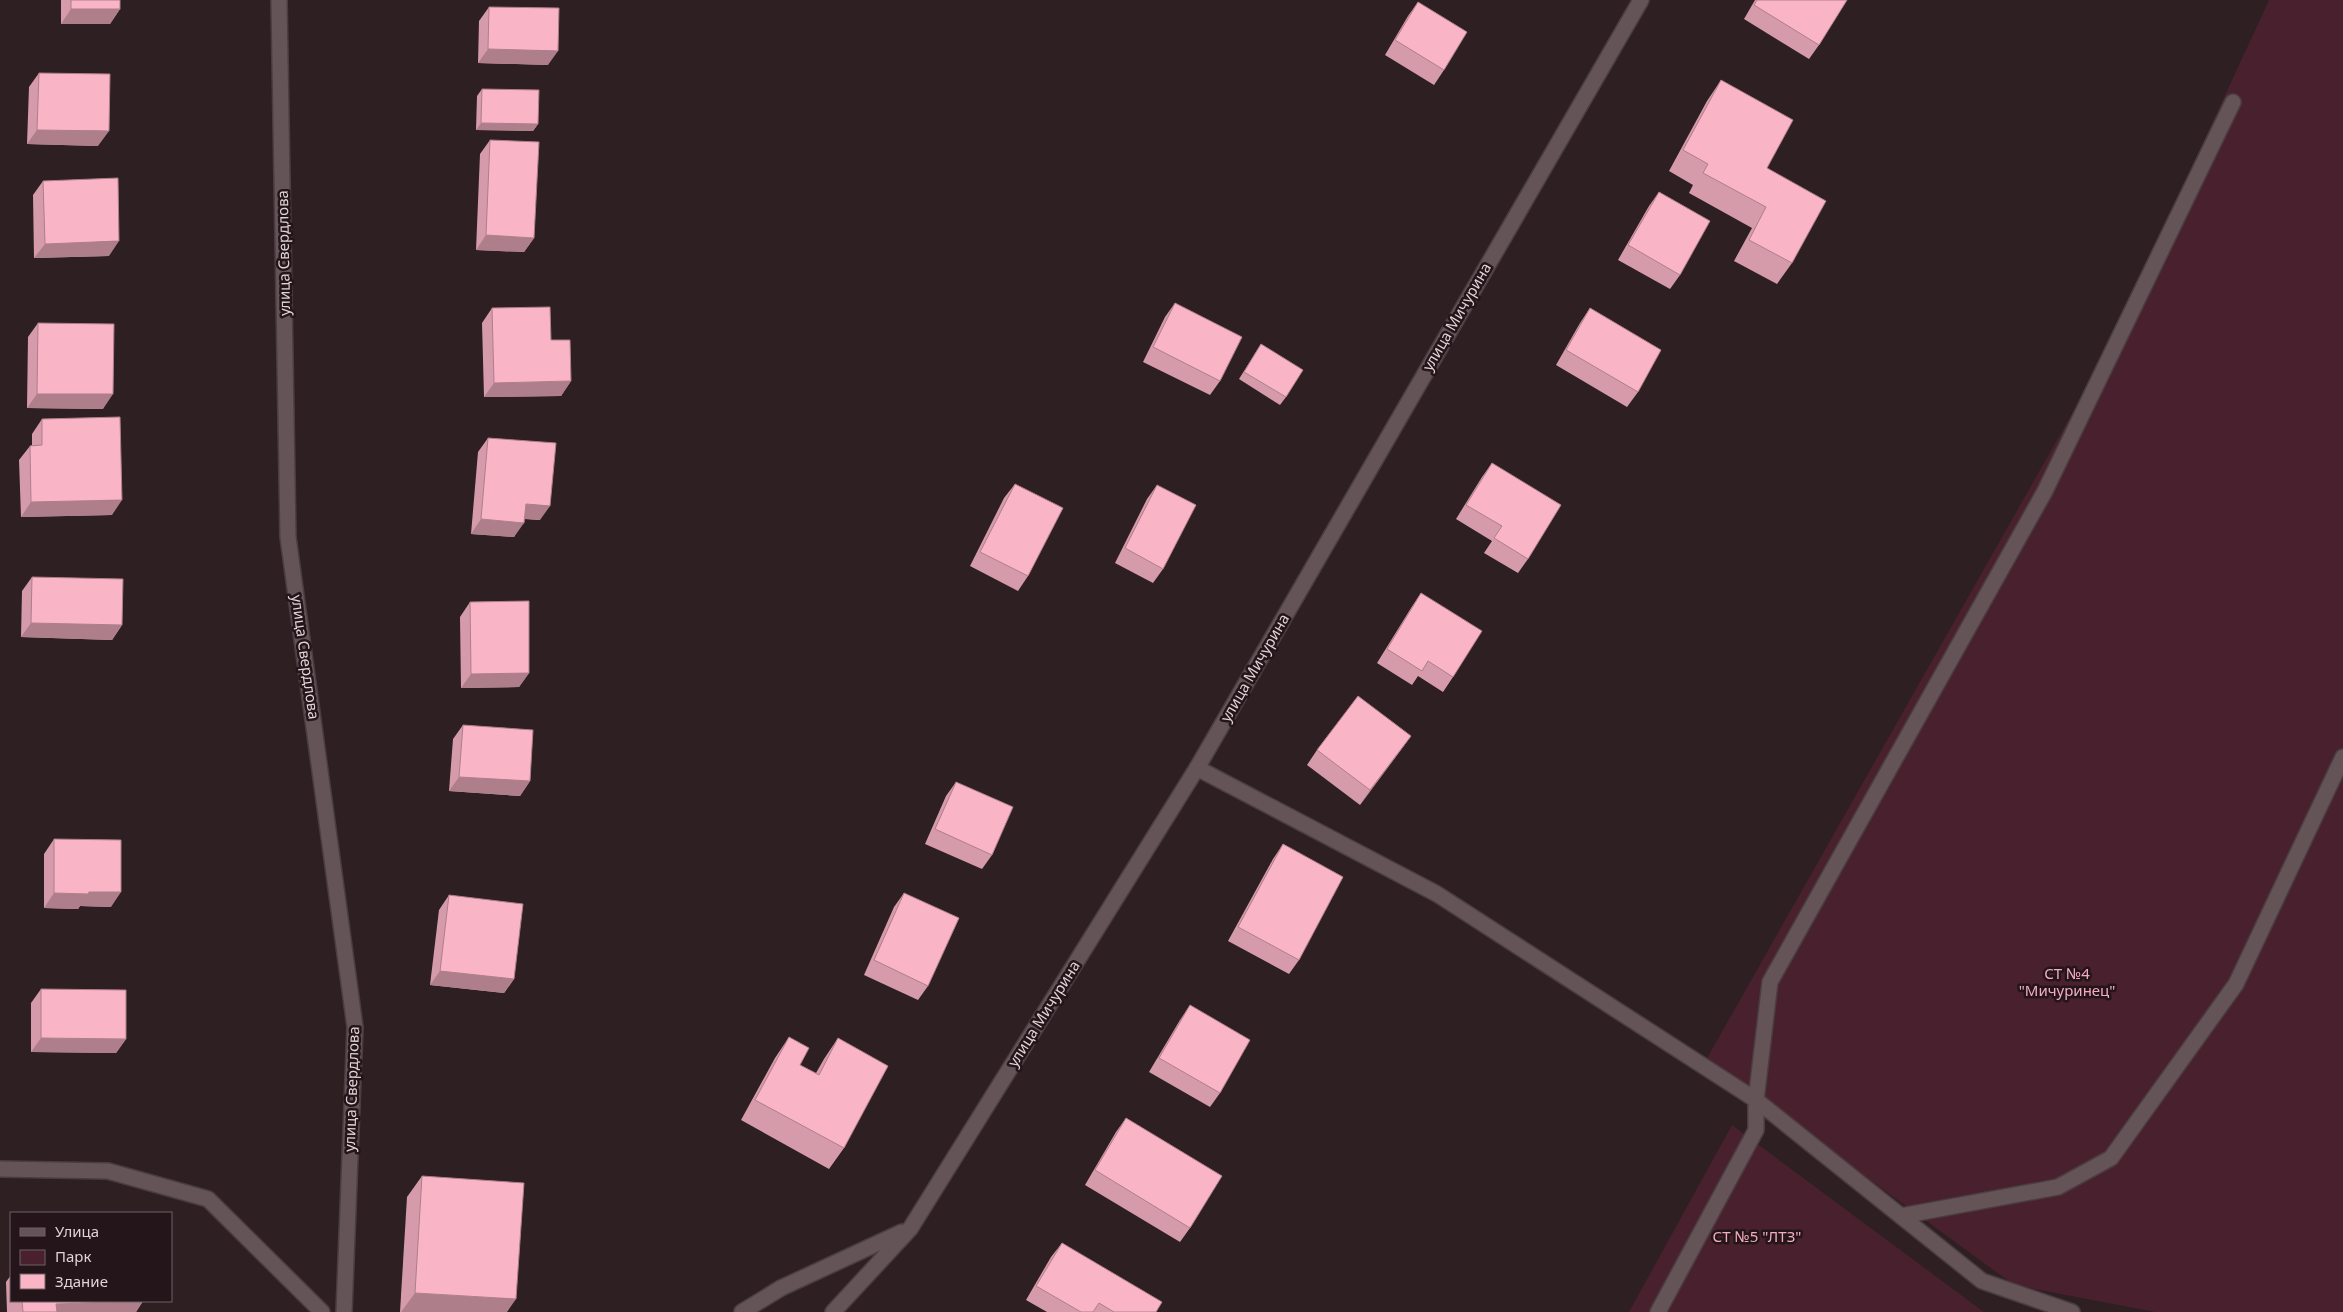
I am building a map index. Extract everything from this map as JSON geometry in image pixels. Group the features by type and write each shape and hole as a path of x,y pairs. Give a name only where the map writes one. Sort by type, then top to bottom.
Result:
{"street":[{"name":"улица Свердлова","path":"279,0 288,537 355,1027 344,1312"},
{"name":"улица Мичурина","path":"833,1312 910,1228 1197,768 1641,0"},
{"path":"1658,1312 1756,1130 1756,1100 1770,982 2045,491 2233,102"},
{"path":"1901,1216 2058,1187 2112,1158 2236,984 2343,757"},
{"path":"1197,768 1437,894 1756,1100 1982,1282 2072,1312"},
{"path":"0,1169 108,1171 208,1200 322,1312"},
{"path":"742,1312 781,1288 910,1228"}],"green space":[{"name":"СТ №4 \"Мичуринец\"","path":"2269,0 2343,0 2343,1312 2155,1312 2014,1285 1706,1060 2104,357"},
{"name":"СТ №5 \"ЛТЗ\"","path":"1732,1125 1984,1312 1629,1312"}],"building":[{"path":"71,0 120,0 120,9 71,9"},
{"path":"1757,0 1847,0 1819,45 1754,5"},
{"path":"1418,2 1467,32 1444,70 1395,40"},
{"path":"489,7 559,8 558,51 488,49"},
{"path":"39,73 110,74 109,131 37,130"},
{"path":"1721,80 1793,120 1767,168 1826,201 1792,263 1749,240 1766,207 1703,173 1708,164 1683,150"},
{"path":"482,89 539,90 538,124 481,123"},
{"path":"490,140 539,142 534,238 486,235"},
{"path":"118,178 119,241 45,244 43,181"},
{"path":"1659,192 1710,221 1680,275 1628,245"},
{"path":"1175,303 1242,337 1220,381 1153,347"},
{"path":"550,307 551,340 570,340 571,381 494,383 492,308"},
{"path":"1590,308 1661,350 1638,392 1566,350"},
{"path":"38,323 114,324 113,394 37,394"},
{"path":"1261,344 1303,370 1286,397 1244,372"},
{"path":"120,417 122,500 31,502 30,446 42,445 42,419"},
{"path":"488,438 556,443 550,506 526,504 524,523 481,519"},
{"path":"1492,463 1561,505 1528,559 1494,538 1502,526 1466,505"},
{"path":"1015,484 1063,508 1028,576 980,552"},
{"path":"1157,485 1196,505 1163,569 1125,548"},
{"path":"32,577 123,579 122,625 31,623"},
{"path":"1421,593 1482,631 1453,677 1428,661 1422,671 1387,649"},
{"path":"529,601 529,673 471,674 470,602"},
{"path":"1358,696 1411,736 1370,790 1317,750"},
{"path":"463,725 533,730 530,781 459,777"},
{"path":"956,782 1013,807 992,855 935,829"},
{"path":"54,839 121,840 121,892 89,892 88,894 54,893"},
{"path":"1283,844 1343,877 1299,960 1238,927"},
{"path":"904,893 959,918 928,986 874,960"},
{"path":"449,895 523,904 514,979 440,971"},
{"path":"41,989 126,990 126,1039 41,1038"},
{"path":"1190,1005 1250,1040 1220,1093 1159,1058"},
{"path":"789,1037 809,1048 800,1065 819,1075 838,1038 888,1066 844,1148 755,1100"},
{"path":"1126,1118 1222,1176 1190,1228 1095,1170"},
{"path":"422,1176 524,1183 516,1299 415,1293"},
{"path":"1062,1243 1162,1302 1156,1312 1114,1312 1099,1303 1093,1312 1081,1312 1036,1286"},
{"path":"22,1302 112,1302 56,1304 57,1312 23,1312"}]}
